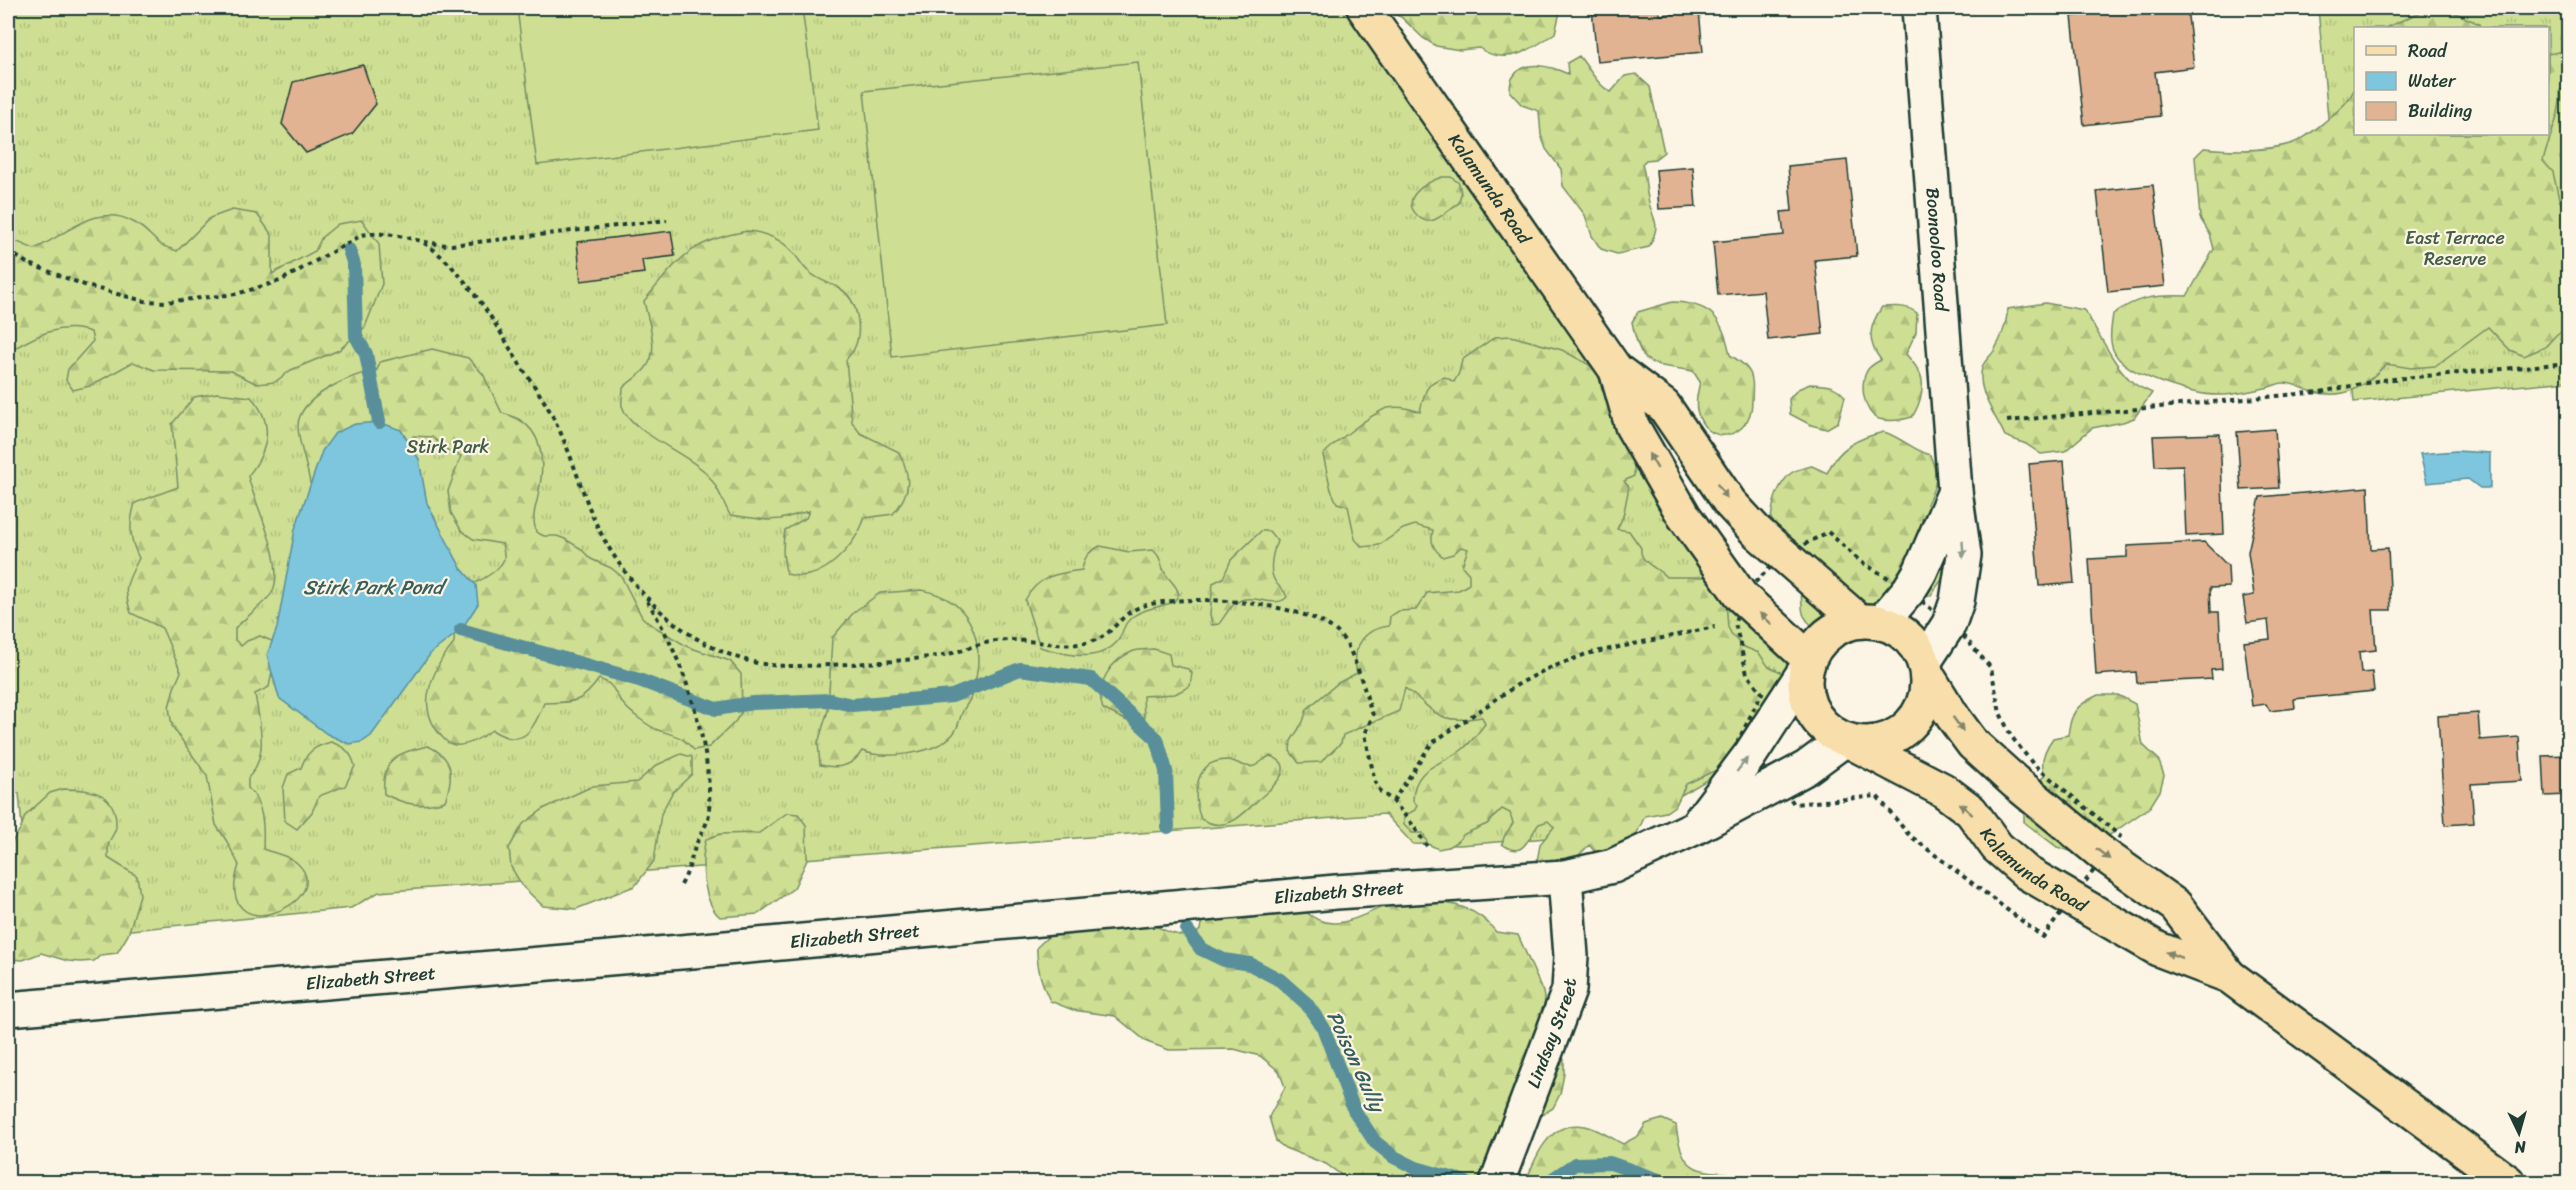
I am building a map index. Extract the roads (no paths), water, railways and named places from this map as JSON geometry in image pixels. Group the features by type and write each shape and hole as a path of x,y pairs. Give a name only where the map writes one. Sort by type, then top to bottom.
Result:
{"main road":[{"name":"Kalamunda Road","path":"1364,8 1616,370 1664,406 1730,503 1756,531 1870,622"},
{"name":"Kalamunda Road","path":"1616,370 1632,426 1684,516 1741,596 1807,664"},
{"path":"1870,622 1900,631 1915,644 1926,669 1927,694 1919,713 1908,728 1891,739 1872,743 1848,741 1829,732 1816,719 1808,703 1804,687 1807,664 1816,647 1835,629 1870,622"},
{"name":"Kalamunda Road","path":"1926,669 1953,717 1973,744 2015,782 2104,855 2176,906 2229,976"},
{"name":"Kalamunda Road","path":"1848,741 1943,790 1971,811 1997,847 2027,873 2158,949 2229,976 2508,1182"}],"street":[{"name":"Boonooloo Road","path":"1919,8 1955,491 1964,555 1959,590 1949,624 1926,669"},
{"name":"Boonooloo Road","path":"1870,622 1909,590 1920,572 1955,491"},
{"name":"Elizabeth Street","path":"1694,828 1750,755 1807,664"},
{"name":"Elizabeth Street","path":"8,1009 680,952 1336,892 1565,877 1613,866 1694,828 1806,768 1848,741"},
{"name":"Lindsay Street","path":"1497,1182 1569,990 1571,956 1565,877"}],"water":[{"name":"Stirk Park Pond","path":"379,422 401,430 419,459 427,503 461,568 476,585 478,604 461,630 431,653 371,736 362,742 349,744 327,734 279,698 267,655 277,628 295,529 322,451 335,433 355,424"},
{"path":"2456,451 2490,453 2490,488 2480,488 2468,479 2427,483 2420,454"}],"waterway":[{"path":"349,250 354,265 356,336 366,354 379,422"},
{"path":"461,630 639,680 716,709 753,703 830,700 852,705 952,696 1020,669 1091,679 1157,739 1166,771 1168,827"},
{"name":"Poison Gully","path":"1187,930 1201,949 1224,960 1250,964 1280,980 1306,1003 1323,1027 1354,1110 1375,1142 1394,1157 1416,1168 1465,1182"},
{"path":"1548,1182 1575,1164 1610,1163 1665,1182"}],"park label":[{"name":"East Terrace Reserve","path":"2455,248"},
{"name":"Stirk Park","path":"448,447"}]}
